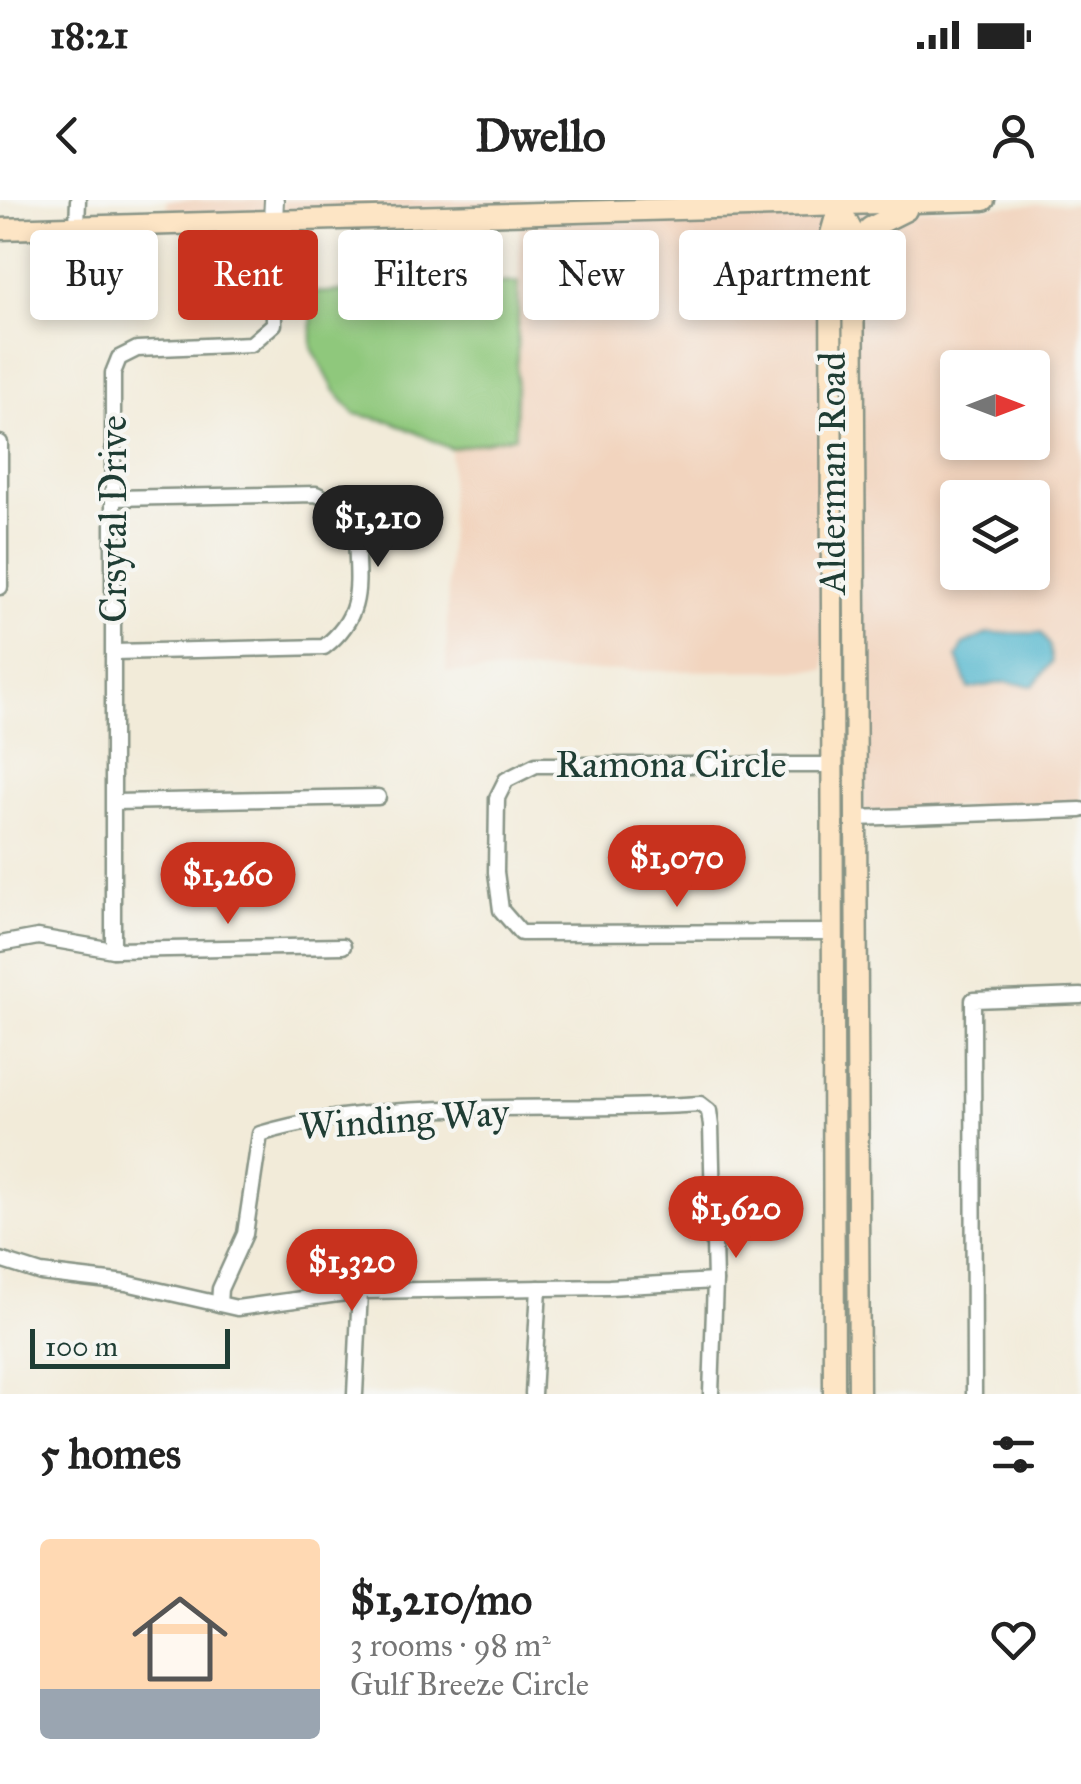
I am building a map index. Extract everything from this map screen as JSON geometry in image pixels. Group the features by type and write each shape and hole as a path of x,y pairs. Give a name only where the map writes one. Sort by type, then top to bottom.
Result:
{"main road":[{"path":"0,229 274,210 838,206 984,200"},
{"path":"869,230 883,218 931,202"},
{"name":"Alderman Road","path":"838,206 851,230"},
{"name":"Alderman Road","path":"834,1394 831,234 838,206"},
{"name":"Alderman Road","path":"853,320 859,1394"}],"street":[{"path":"77,226 78,200"},
{"name":"Crsytal Drive","path":"113,950 112,373 119,358 136,349 251,344 264,338 274,324 274,210"},
{"path":"0,443 0,586"},
{"path":"114,498 316,494 328,498 356,529 356,589 348,626 339,639 324,646 114,652"},
{"name":"Ramona Circle","path":"833,932 522,932 501,910 496,872 498,798 506,780 536,765 834,764"},
{"path":"115,802 378,797"},
{"path":"856,818 1081,810"},
{"path":"0,944 38,937 113,950 343,946"},
{"path":"974,1394 973,1000 1081,996"},
{"name":"Winding Way","path":"218,1304 220,1289 245,1234 260,1134 295,1123 382,1115 700,1104 709,1111 711,1126 715,1281"},
{"path":"0,1260 41,1273 126,1283 237,1308 360,1290 715,1281 710,1394"},
{"path":"533,1394 539,1288"},
{"path":"355,1394 360,1290"}],"shaded area":[{"path":"167,200 266,200 265,214 166,216"},
{"path":"282,200 650,200 281,213"},
{"path":"1081,203 1081,803 864,811 853,320 906,320 906,230 851,230 851,212","holes":["989,633 1041,633 1049,645 1052,663 1033,686 1005,682"]},
{"path":"829,212 829,230 679,230 679,320 828,320 825,670 446,672 451,449 515,435 520,224"},
{"path":"841,320 846,320 849,670 841,670"}],"green space":[{"path":"519,282 515,436 451,449 393,422 355,414 335,391 312,348 311,320 318,320 318,293 338,292 338,320 503,320 503,283"}],"water":[{"path":"989,633 1041,633 1049,645 1052,662 1033,686 1005,682 969,689 957,657 964,644"}]}
